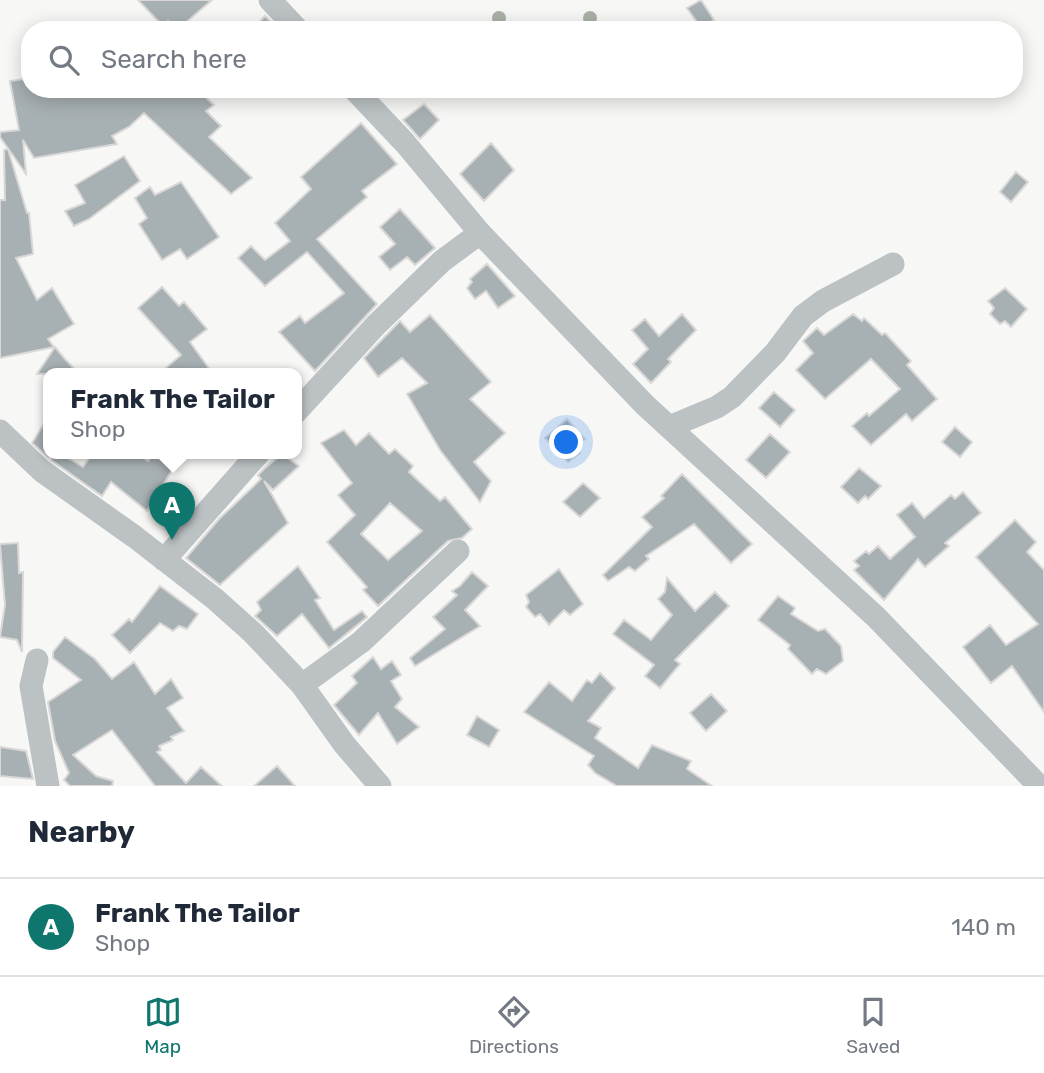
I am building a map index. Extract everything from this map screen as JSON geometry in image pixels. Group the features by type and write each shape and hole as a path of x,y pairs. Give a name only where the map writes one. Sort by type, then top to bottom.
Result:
{"street":[{"path":"270,0 290,21"},
{"path":"362,98 481,233 668,427 876,617 1039,786"},
{"path":"302,406 385,316 442,261 481,233"},
{"path":"668,427 717,407 732,397 775,353 803,316 822,301 893,264"},
{"path":"0,431 42,471 164,560 244,625 302,685 344,744 380,786"},
{"path":"164,560 254,459"},
{"path":"302,685 361,642 458,551"},
{"path":"37,660 31,686 48,786"}],"building":[{"path":"138,0 212,0 188,21 158,21"},
{"path":"701,0 714,20 696,21 687,8"},
{"path":"21,79 21,98 207,98 214,105 206,111 221,126 209,137 252,178 231,194 144,113 129,127 112,136 117,144 34,158 23,140 26,174 0,137 0,132 19,130 10,81"},
{"path":"424,104 439,120 420,139 403,120"},
{"path":"361,123 397,164 362,191 367,197 317,239 377,304 315,371 279,332 300,316 305,323 344,293 307,252 265,286 238,258 251,246 265,260 290,241 275,223 311,189 301,177"},
{"path":"491,143 514,170 484,201 460,174"},
{"path":"8,149 29,213 33,254 16,258 37,300 52,288 74,324 48,339 54,347 0,358 0,200 5,200 4,150"},
{"path":"124,156 140,181 89,219 74,226 65,211 85,203 75,185"},
{"path":"1016,172 1028,182 1011,202 1000,192"},
{"path":"181,182 219,237 187,259 180,249 162,260 139,224 147,218 135,198 150,187 155,195"},
{"path":"400,209 435,248 415,265 407,257 390,270 379,257 395,244 380,227"},
{"path":"487,264 515,296 498,308 486,291 475,299 467,288 472,282 470,279"},
{"path":"162,287 179,306 184,302 207,329 190,342 209,368 166,368 181,355 138,308"},
{"path":"1005,288 1027,309 1011,327 1005,321 1000,324 990,314 994,308 988,301"},
{"path":"682,314 696,330 668,359 671,362 651,383 633,364 648,349 632,330 645,319 659,336"},
{"path":"853,314 862,321 864,318 882,335 885,333 911,361 907,365 937,399 912,421 906,414 871,445 852,426 867,413 869,416 900,389 871,359 825,399 796,370 813,353 803,341 817,328 824,335"},
{"path":"430,315 491,382 470,399 505,433 474,462 491,481 480,502 440,450 407,394 427,383 402,358 378,377 364,358 400,321 410,332"},
{"path":"55,347 73,368 43,368 43,374 37,374"},
{"path":"774,392 795,410 780,427 759,408"},
{"path":"567,419 585,439 576,446 580,453 568,462 545,438"},
{"path":"43,425 43,453 32,443"},
{"path":"955,427 972,442 960,457 942,442"},
{"path":"344,430 356,445 369,433 389,454 395,449 413,466 409,472 440,501 445,497 472,529 462,538 448,541 378,606 363,590 367,587 327,542 355,515 338,495 352,483 321,443","holes":["390,503 422,531 388,560 361,534"]},
{"path":"770,434 790,452 766,478 746,460"},
{"path":"69,459 83,467 89,459 179,459 147,511 111,482 102,496 51,460"},
{"path":"276,459 289,459 299,466 273,490 264,481 288,523 220,585 186,558 219,519 261,479 258,475"},
{"path":"859,468 881,486 868,499 865,496 858,503 841,487"},
{"path":"682,474 752,544 731,563 694,524 646,556 649,559 635,571 629,567 608,581 603,575 652,527 642,517 664,498 661,496"},
{"path":"583,483 600,498 580,517 563,502"},
{"path":"963,492 981,513 945,543 949,546 925,567 918,559 884,600 854,570 859,566 854,561 866,551 869,554 878,546 890,559 915,537 897,515 912,503 924,518 951,495 955,499"},
{"path":"1015,520 1036,542 1027,552 1044,570 1044,712 1012,666 991,683 963,647 990,625 1006,645 1038,624 976,557"},
{"path":"18,543 19,573 23,572 22,652 17,640 0,637 5,605 0,544"},
{"path":"298,566 320,598 315,600 334,630 362,611 367,617 329,648 302,614 277,636 255,616 261,610 257,602"},
{"path":"559,569 583,604 570,615 564,610 549,625 540,614 535,617 526,607 529,602 526,595"},
{"path":"472,572 488,586 465,610 480,626 415,666 410,658 445,629 433,617 457,595 452,591"},
{"path":"667,578 695,611 715,592 729,606 675,660 680,664 660,688 645,676 654,665 613,634 624,620 651,640 672,615 658,599 665,592"},
{"path":"160,586 198,614 187,629 179,626 173,631 160,623 130,653 112,635 129,619 132,622"},
{"path":"778,596 795,608 791,614 818,631 825,629 841,646 843,661 826,674 817,669 812,674 788,649 790,645 758,620"},
{"path":"65,637 95,659 112,679 134,662 155,694 171,679 183,698 167,708 184,731 159,746 161,750 157,752 186,783 201,767 222,786 155,786 112,730 73,755 96,776 113,781 112,786 70,786 64,780 69,773 55,741 48,702 81,680 53,658 53,652"},
{"path":"373,657 381,669 392,661 401,675 391,681 402,699 395,707 419,727 397,744 378,713 359,735 334,705 357,683 352,676"},
{"path":"600,673 615,688 588,721 601,728 595,738 638,768 652,745 691,761 687,769 712,786 617,786 595,773 588,765 594,756 524,712 549,682 572,701 587,680 592,683"},
{"path":"711,694 727,711 706,731 690,713"},
{"path":"477,716 499,730 489,747 467,735"},
{"path":"0,747 26,751 33,779 0,776"},
{"path":"277,766 295,786 254,786"}],"place":[{"name":"Frank The Tailor","path":"172,540"}]}
